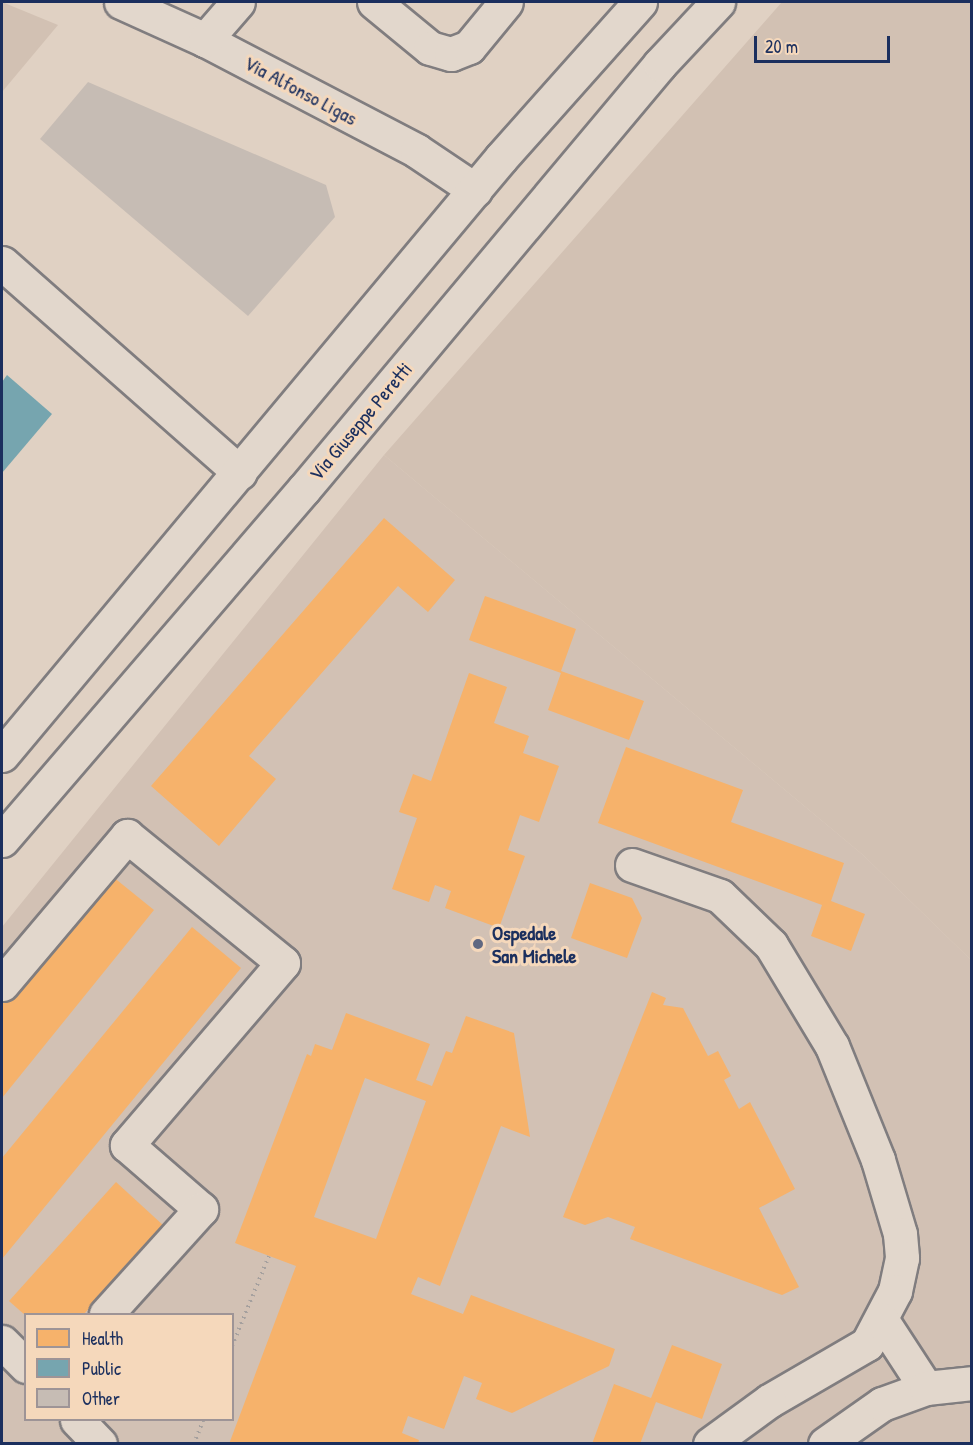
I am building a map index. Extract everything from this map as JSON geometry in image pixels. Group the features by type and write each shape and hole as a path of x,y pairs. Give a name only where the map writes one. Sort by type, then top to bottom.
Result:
{"street":[{"name":"Via Alfonso Ligas","path":"121,2 205,40 417,151 475,190"},
{"path":"205,40 238,2"},
{"path":"374,2 430,48 451,54 469,46 506,2"},
{"path":"2,755 475,190 640,2"},
{"name":"Via Giuseppe Peretti","path":"2,840 303,489 660,64 718,2"},
{"path":"2,263 240,472"},
{"path":"2,984 127,836 283,963 127,1145 201,1209 107,1313"},
{"path":"632,865 720,897 771,945 832,1046 878,1160 900,1234 902,1258 895,1291 867,1344 770,1401 710,1443"},
{"path":"881,1319 926,1388"},
{"path":"2,1342 24,1364"},
{"path":"825,1443 882,1404 926,1388 972,1383"},
{"path":"79,1421 100,1443"}],"path":[{"path":"234,1341 269,1256"},
{"path":"194,1443 203,1421"}],"shaded area":[{"path":"2,2 58,25 2,92"},
{"path":"782,2 971,2 971,960 863,855 384,455"},
{"name":"Ospedale San Michele","path":"384,455 863,855 971,960 971,1443 2,1444 2,927"}],"building: Health":[{"path":"384,518 455,580 428,612 398,586 249,756 276,779 219,846 151,786"},
{"path":"485,596 576,629 561,671 644,701 629,740 548,710 561,673 469,640"},
{"path":"469,673 507,687 494,723 529,736 523,753 559,766 539,822 520,815 508,850 525,856 499,928 445,908 451,891 435,885 429,902 392,889 417,818 399,812 413,774 431,781"},
{"path":"626,747 743,790 731,822 844,863 831,901 865,914 851,951 811,936 822,905 598,823"},
{"path":"107,872 154,910 2,1098 2,1002"},
{"path":"590,883 632,898 642,918 627,958 571,938"},
{"path":"192,927 241,968 2,1259 2,1158"},
{"path":"652,992 666,998 663,1005 683,1008 708,1056 718,1051 731,1076 724,1080 739,1109 750,1102 795,1189 759,1208 799,1287 782,1295 630,1239 635,1227 608,1217 585,1225 563,1217"},
{"path":"346,1013 430,1044 416,1080 432,1086 446,1051 452,1053 466,1016 514,1033 530,1137 501,1126 440,1286 418,1277 411,1294 463,1314 471,1295 615,1349 609,1366 512,1413 476,1399 482,1383 464,1376 444,1429 408,1416 402,1433 419,1440 418,1444 229,1444 296,1266 235,1243 307,1054 311,1056 315,1044 332,1050","holes":["365,1078 426,1101 376,1239 314,1217"]},
{"path":"116,1182 164,1226 85,1313 24,1314 9,1301"},
{"path":"672,1345 722,1364 702,1419 656,1402 640,1444 592,1444 614,1384 651,1398"}],"building: Public":[{"path":"7,375 52,414 2,473 2,382"}],"building: Other":[{"path":"88,82 326,185 335,217 248,316 40,139"}],"place":[{"name":"Ospedale San Michele","path":"478,944"}]}
